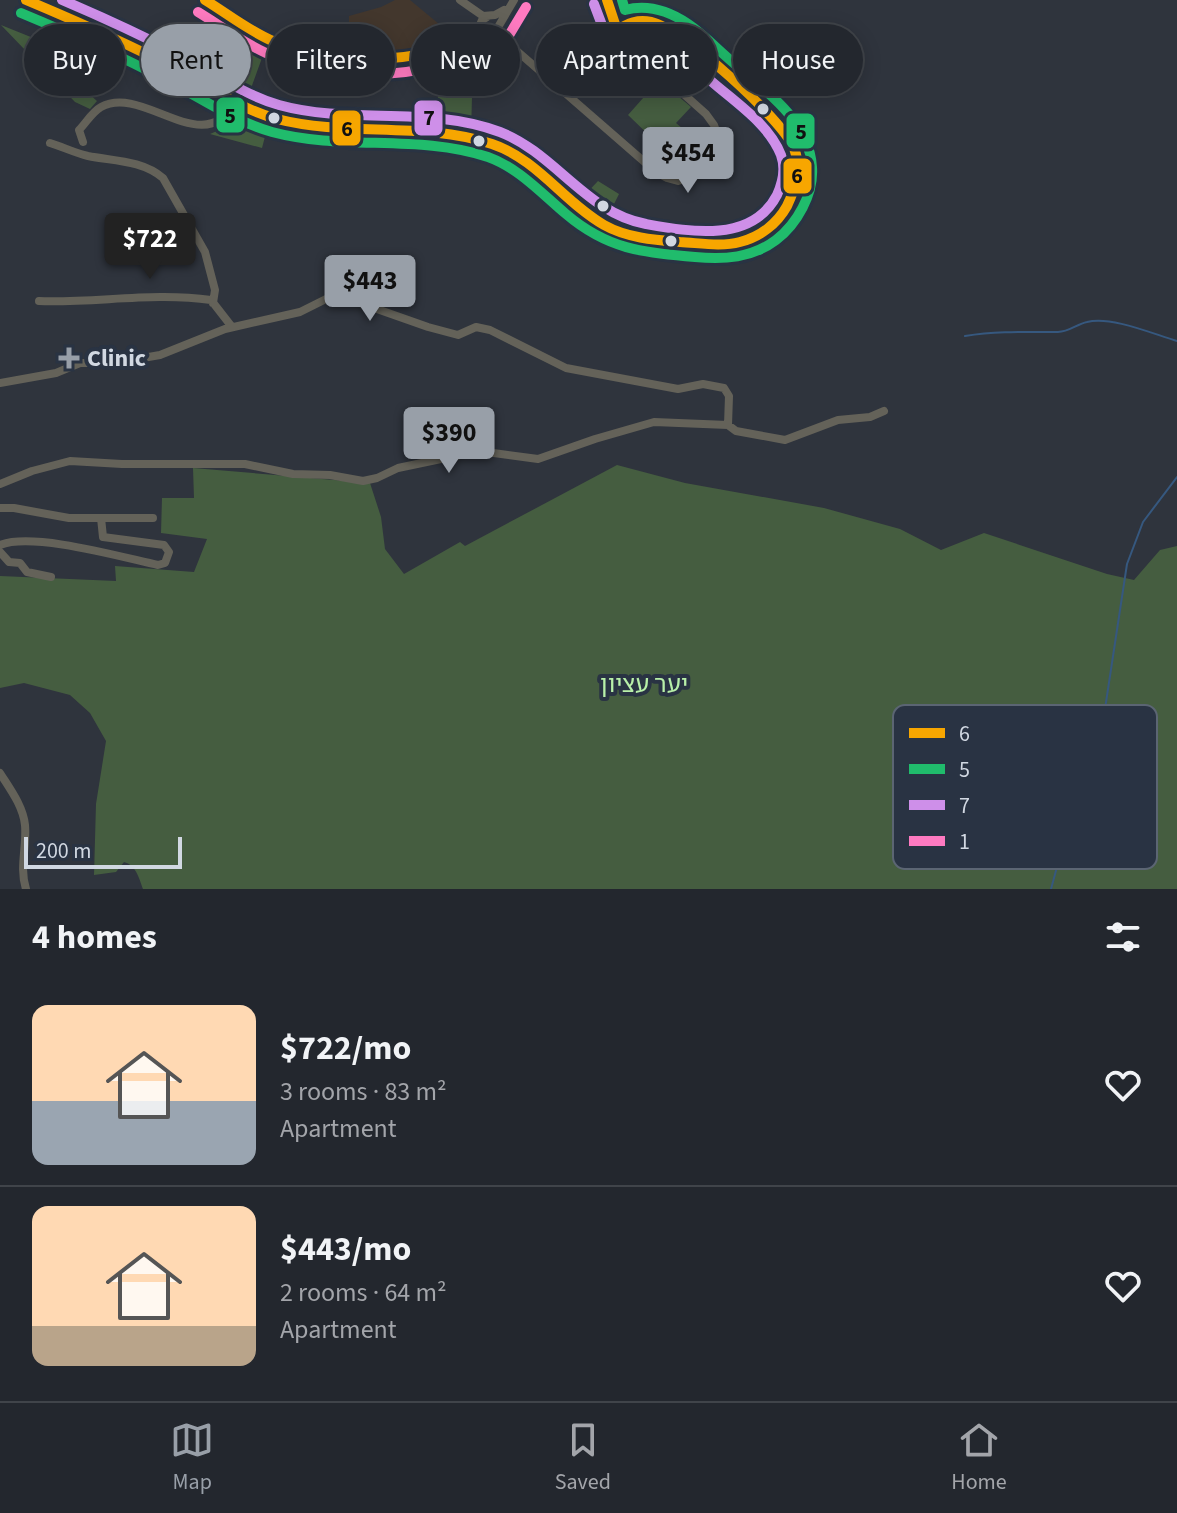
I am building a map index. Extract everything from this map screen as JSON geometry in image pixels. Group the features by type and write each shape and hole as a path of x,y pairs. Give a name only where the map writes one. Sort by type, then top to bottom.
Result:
{"street":[{"path":"26,0 135,48 264,115 316,127 446,134 490,143 531,164 599,221 635,236 729,244 751,239 765,231 784,211 796,189 797,158 782,128 766,110 717,69"},
{"path":"205,0 275,42 324,55 411,56"},
{"path":"460,0 471,9 495,19 494,24"},
{"path":"607,0 615,24"},
{"path":"482,24 512,3"},
{"path":"498,24 512,3"},
{"path":"471,9 479,24"},
{"path":"628,24 646,21 654,24"},
{"path":"520,54 536,68"},
{"path":"569,96 656,172 678,181 699,174 714,158 718,147 714,125 685,96"},
{"path":"83,142 79,130 100,107 112,103 208,125 228,114 235,102"},
{"path":"50,143 86,155 136,164 163,178 205,252 215,290 213,303"},
{"path":"39,301 77,302 180,295 211,300 232,327"},
{"path":"0,383 56,373 80,363 114,363 160,355 232,327 300,312 330,297 357,302 458,335 476,327 490,330 566,368 678,389 703,384 724,388 729,396 728,425"},
{"path":"0,484 70,461 245,464 293,474 330,475 363,481 398,468 479,451 538,459 654,422 728,425 736,431 785,440 838,420 870,417 884,411"},
{"path":"0,508 69,518 153,518"},
{"path":"0,545 8,542 43,543 158,565 165,563 169,552 164,545 103,537 101,518"},
{"path":"0,552 9,562 20,563 27,572 51,577"},
{"path":"0,773 24,820 22,868 26,889"}],"shaded area":[{"path":"395,0 410,0 439,24 411,24 411,50 395,51 395,24 349,24 349,16"}],"green space":[{"path":"1,25 24,34 24,49"},
{"path":"251,33 267,44 251,88"},
{"path":"69,96 91,96 97,101 90,109"},
{"path":"234,96 248,96 246,102"},
{"path":"438,96 472,97 471,133 439,128"},
{"path":"645,96 678,96 691,107 676,123 689,134 691,147 687,152 676,151 659,138 656,142 628,115"},
{"path":"240,114 268,125 262,148 210,134 224,128"},
{"path":"598,181 619,194 609,214 580,200"},
{"name":"יער עציון","path":"617,465 685,483 824,508 900,529 941,550 984,533 1134,580 1160,550 1177,546 1177,889 143,889 134,869 124,862 116,872 94,875 96,804 106,741 90,713 70,695 24,683 0,688 0,576 116,581 115,566 194,572 207,539 161,533 162,498 194,498 193,468 370,483 381,517 385,549 404,574 460,542 465,546"}],"waterway":[{"path":"965,336 1062,332 1083,323 1108,321 1177,341"},
{"path":"1106,705 1127,564 1143,522 1177,477"},
{"path":"1051,889 1056,869"}],"transit line":[{"name":"6","path":"26,0 119,41 263,115 330,127 439,133 492,144 523,160 590,216 622,233 651,239 718,244 740,242 761,233 783,213 795,185 798,171 796,156 785,134 730,76 666,28 642,21 617,30 607,0"},
{"name":"7","path":"62,0 167,49 254,96 279,105 334,114 446,119 500,132 538,154 588,196 625,218 701,231 736,227 752,221 766,210 777,195 784,170 781,155 768,133 670,45 649,36 621,43 608,41 594,4"},
{"name":"6","path":"205,0 266,38 317,55 361,59 411,56"},
{"name":"5","path":"21,13 111,52 230,115 272,132 326,141 435,146 488,157 520,175 581,226 626,247 659,254 717,258 747,254 767,246 791,226 807,198 812,167 802,134 769,93 693,28 673,15 658,10 625,10 622,0"},
{"name":"1","path":"198,12 248,44 286,61 330,71 375,74 420,70 500,47 526,7"}],"place":[{"name":"Clinic","path":"69,358"}]}
